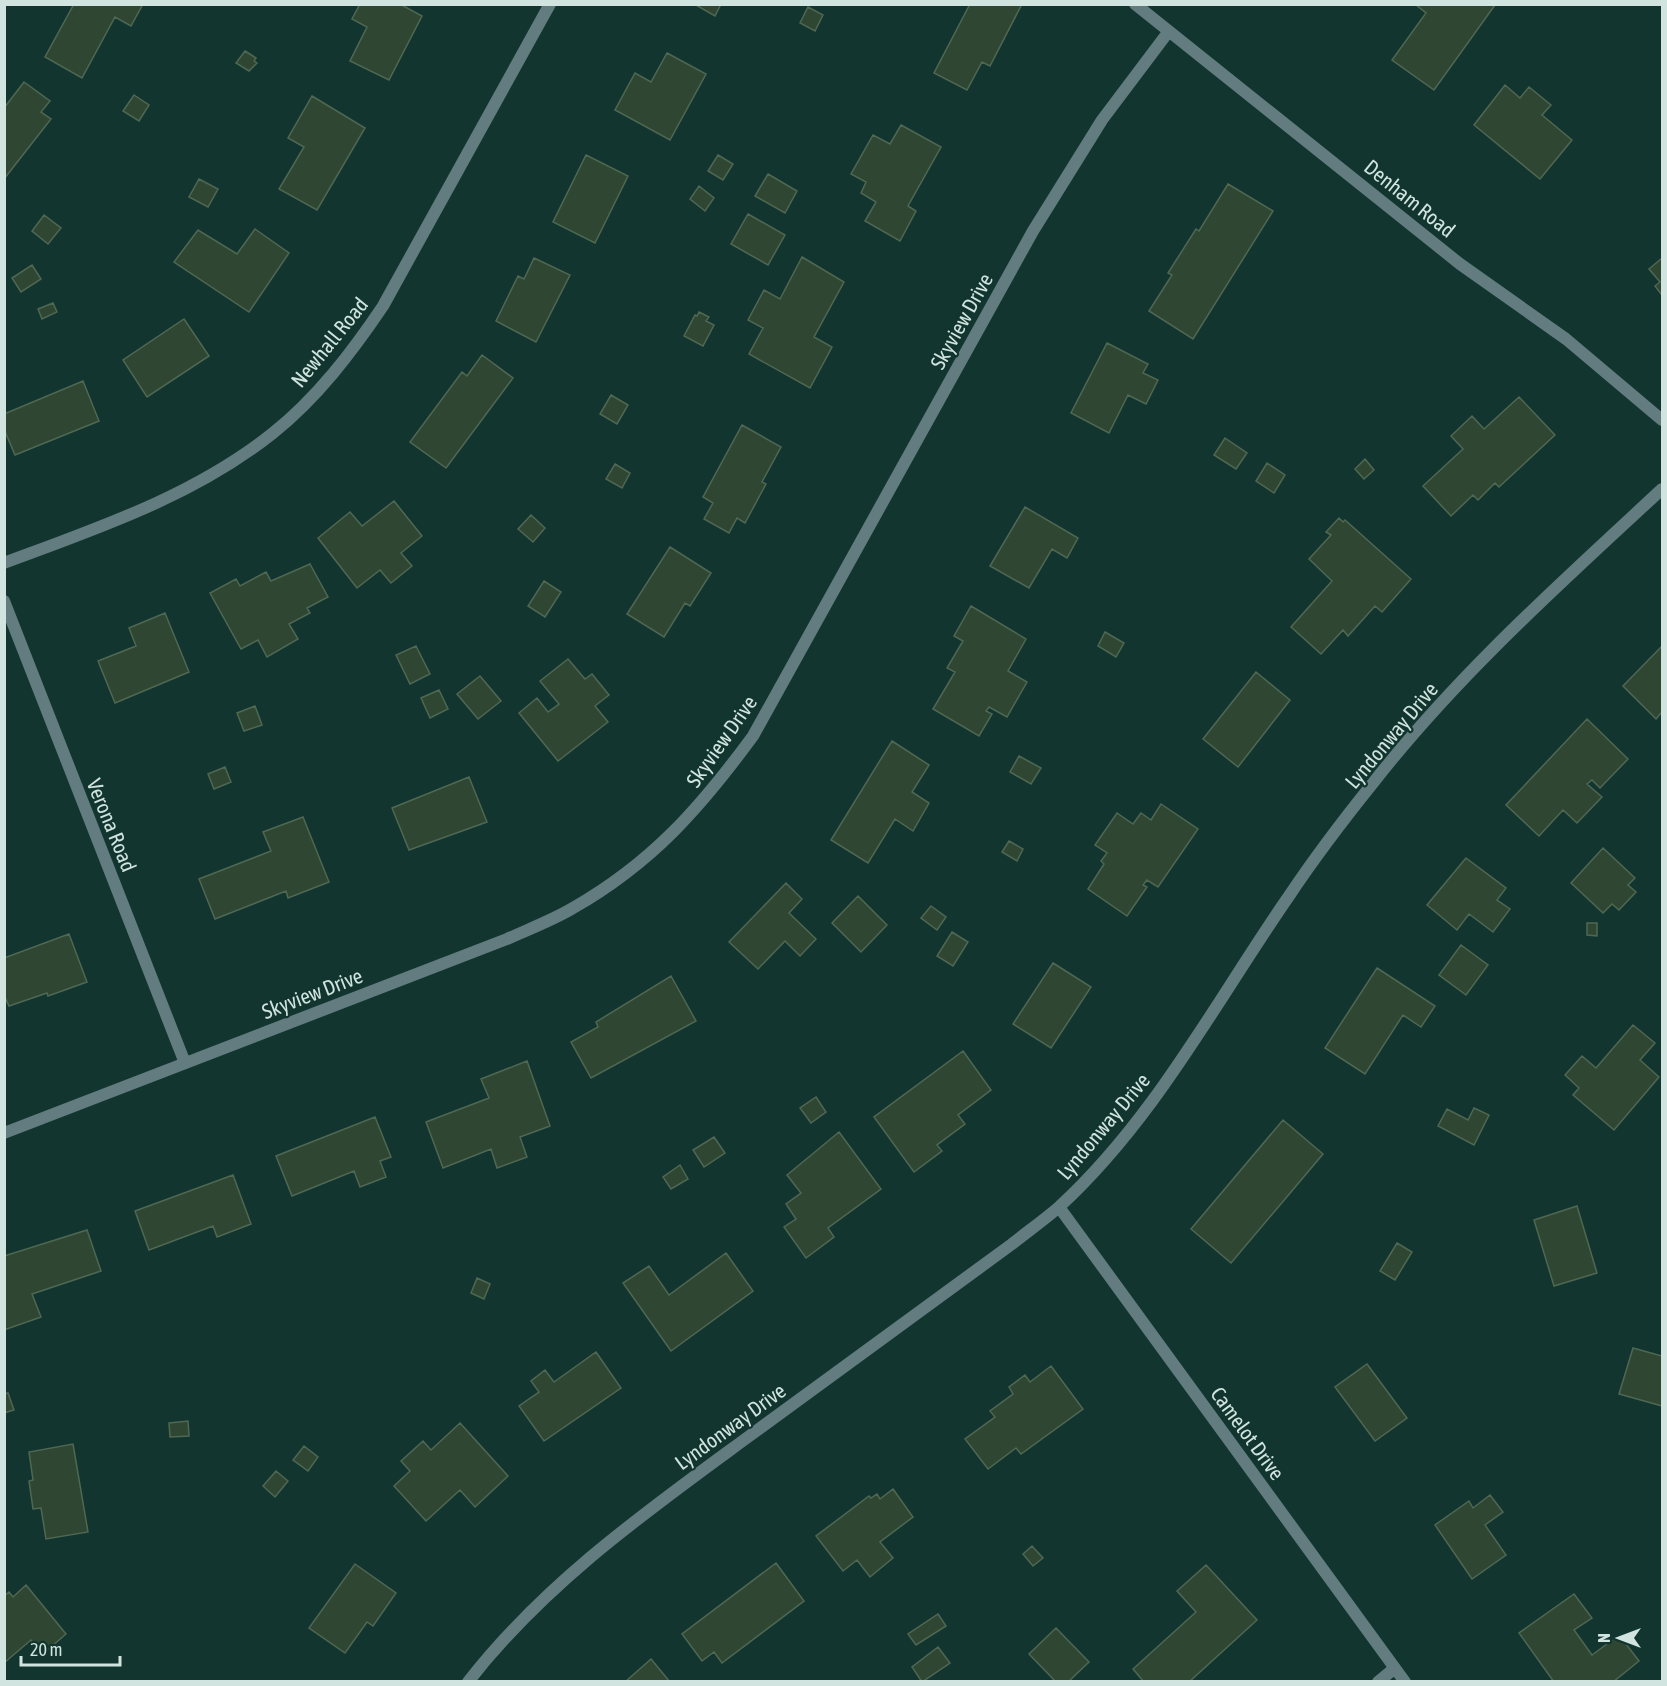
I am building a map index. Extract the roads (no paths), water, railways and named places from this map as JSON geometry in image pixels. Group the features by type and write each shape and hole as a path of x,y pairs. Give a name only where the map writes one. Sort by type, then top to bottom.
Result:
{"street":[{"name":"Newhall Road","path":"4,563 126,518 192,486 276,431 322,386 360,340 383,306 550,4"},
{"name":"Denham Road","path":"1135,4 1460,264 1566,339 1662,420"},
{"name":"Skyview Drive","path":"4,1133 507,939 572,909 617,880 660,846 708,796 753,736 1033,231 1102,120 1169,31"},
{"name":"Lyndonway Drive","path":"468,1682 518,1623 572,1571 676,1490 1012,1244 1059,1207 1110,1153 1160,1091 1289,895 1402,749 1430,716 1536,606 1662,489"},
{"name":"Verona Road","path":"4,600 185,1063"},
{"name":"Camelot Drive","path":"1059,1207 1405,1682"},
{"path":"1378,1682 1395,1668"}]}
